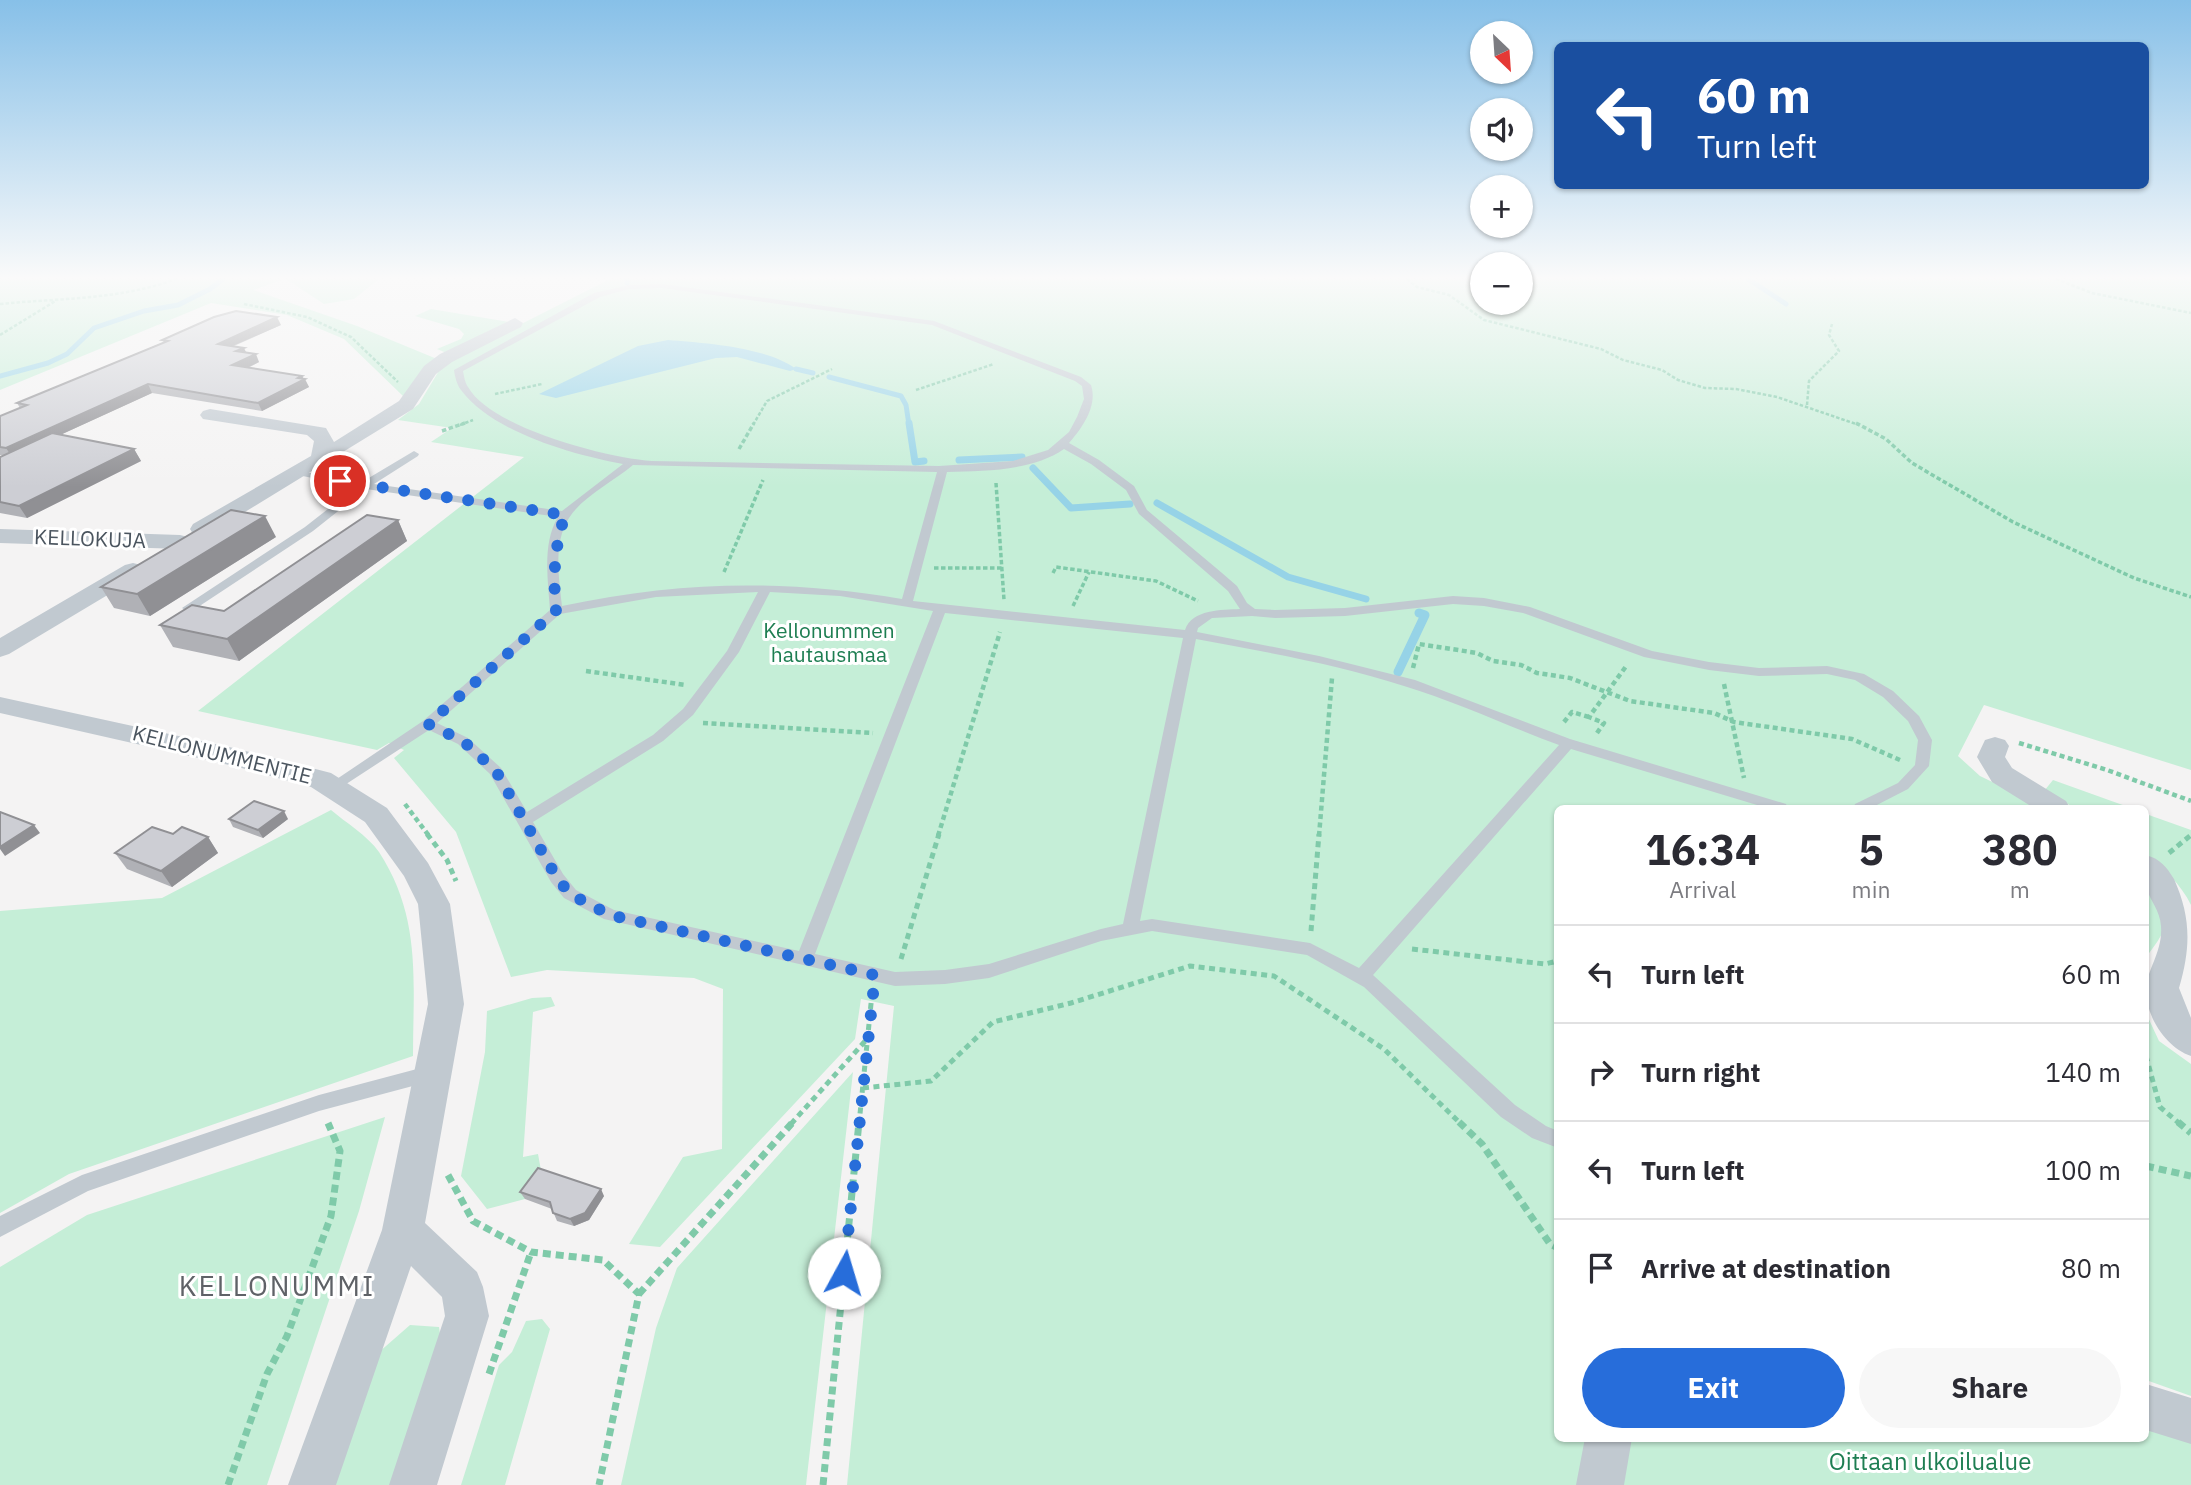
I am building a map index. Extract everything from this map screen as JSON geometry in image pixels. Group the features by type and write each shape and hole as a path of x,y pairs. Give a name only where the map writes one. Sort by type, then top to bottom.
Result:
{"street":[{"path":"0,649 407,405 430,370 465,348"},
{"path":"210,415 319,432 324,441 320,459"},
{"name":"KELLOKUJA","path":"0,536 180,542"},
{"name":"KELLONUMMENTIE","path":"0,705 239,758 321,780 376,815 417,871 434,904 446,1004 436,1071 403,1230 312,1485"},
{"path":"1994,746 1991,757 2002,775 2050,805"},
{"path":"2149,870 2171,899 2180,930 2176,958 2162,988 2173,1023 2191,1041"},
{"path":"403,1230 462,1287 467,1316 413,1485"},
{"path":"2149,1409 2191,1421"},
{"path":"1600,1485 1608,1442"}],"lane":[{"path":"498,348 458,370 458,382 490,413 558,444 631,462 730,466 943,467 1031,460 1063,444 1087,409 1090,395 1085,384 1069,374 998,348"},
{"path":"1063,444 1095,462 1130,488 1143,512 1218,575 1233,589 1242,605 1252,612"},
{"path":"188,608 309,529 364,486 414,454"},
{"path":"556,611 553,570 558,537 565,515 631,462"},
{"path":"907,602 943,467"},
{"path":"297,472 364,486 565,515"},
{"path":"524,821 658,738 678,722 708,688 733,652 765,590"},
{"path":"332,787 428,724 556,611 646,594 765,590 821,591 940,609 1189,635 1333,664 1409,683 1503,716 1585,750 1772,805"},
{"path":"1130,930 1189,635 1192,626 1209,615 1345,611 1453,600 1484,602 1525,610 1639,650 1719,667 1759,672 1827,670 1859,677 1888,694 1914,719 1925,740 1920,769 1903,786 1866,805"},
{"path":"804,960 940,609"},
{"path":"428,724 463,741 496,771 557,878 570,894 610,915 895,979 946,977 989,971 1101,935 1152,925 1310,949 1361,977 1405,1013 1508,1111 1539,1132 1554,1138"},
{"path":"1361,977 1568,744"},
{"path":"0,1227 82,1184 319,1103 436,1071"}],"path":[{"path":"363,348 414,397"},
{"path":"1598,348 1623,360 1662,369 1678,380 1705,388 1736,389 1807,405 1856,423 1886,439 1912,463 2013,522 2134,578 2191,597"},
{"path":"1807,405 1809,381 1839,351 1837,348"},
{"path":"916,390 1017,356"},
{"path":"730,466 767,401 832,369"},
{"path":"475,401 509,390 542,384"},
{"path":"442,431 490,413"},
{"path":"895,979 1006,615 994,465"},
{"path":"716,591 768,466"},
{"path":"916,568 1002,568"},
{"path":"1053,573 1056,568 1156,581 1167,590 1189,593 1209,615"},
{"path":"1067,621 1089,572"},
{"path":"1409,683 1419,644 1476,653 1493,661 1521,665 1537,673 1570,678 1630,701 1714,713 1734,722 1852,739 1920,769"},
{"path":"1585,750 1604,723 1589,717 1639,650"},
{"path":"1310,949 1333,664"},
{"path":"1719,667 1734,722 1747,796"},
{"path":"586,671 708,688"},
{"path":"678,722 891,734"},
{"path":"1994,746 2008,742 2030,745 2191,801"},
{"path":"403,802 447,860 458,884"},
{"path":"1388,947 1545,964 1554,962"},
{"path":"863,1088 931,1081 993,1022 1071,1003 1190,966 1274,976 1384,1049 1482,1144 1550,1244 1554,1246"},
{"path":"823,1485 875,975"},
{"path":"599,1485 639,1294 782,1138 868,1038"},
{"path":"2149,1067 2160,1107 2191,1133"},
{"path":"228,1485 267,1374 287,1336 331,1216 340,1151 319,1103"},
{"path":"2149,1167 2191,1176"},
{"path":"447,1173 473,1221 531,1252 603,1260 639,1294"}],"green space":[{"path":"0,348 101,348 0,390"},
{"path":"354,348 411,348 437,359 403,396"},
{"path":"439,348 460,348 449,354"},
{"name":"Kellonummen hautausmaa","path":"473,348 2191,348 2191,770 1984,705 1958,756 1980,776 2040,805 1554,805 1554,1442 1585,1442 1577,1485 847,1485 894,1006 861,999 855,1039 660,1247 629,1244 683,1157 722,1149 723,989 694,978 547,970 511,977 456,832 394,758 404,750 389,743 377,750 198,711 524,457 431,442 452,428 398,420 419,404 440,369"},
{"path":"2053,780 2123,805 2070,805 2044,791"},
{"path":"331,810 363,835 379,852 402,901 409,926 414,976 413,1056 69,1174 0,1213 0,911 162,898"},
{"path":"2149,815 2191,830 2191,905 2177,883 2149,857"},
{"path":"2149,886 2165,919 2161,935 2149,953"},
{"path":"551,997 555,1006 533,1012 523,1157 538,1154 542,1176 525,1199 487,1209 461,1176 485,1052 487,1011 532,998"},
{"path":"2149,1019 2159,1041 2191,1064 2191,1396 2149,1381"},
{"path":"853,1072 806,1485 621,1485 656,1328 677,1268"},
{"path":"385,1117 359,1211 267,1485 0,1485 0,1267 87,1215"},
{"path":"542,1319 550,1329 505,1485 461,1485 499,1365 512,1352 526,1321"},
{"path":"410,1325 439,1327 442,1348 398,1485 328,1485 370,1360"},
{"name":"Oittaan ulkoilualue","path":"2149,1419 2191,1433 2191,1485 1616,1485 1625,1442 2149,1442"}],"water":[{"path":"633,348 736,348 769,356 796,369 790,371 737,357 716,358 556,398 539,394"}],"building":[{"path":"150,348 243,348 236,351 256,354 232,365 302,376 298,378 305,379 258,403 148,384 6,448 0,447 0,416 27,405 17,403"},
{"path":"52,433 134,449 19,506 0,502 0,457"},
{"path":"231,510 265,516 137,594 101,587"},
{"path":"367,515 398,520 227,639 160,625 192,605 224,611"},
{"path":"254,801 284,811 258,830 229,819"},
{"path":"0,812 34,825 0,847"},
{"path":"152,827 173,834 182,827 208,837 161,871 115,853"},
{"path":"538,1168 601,1189 585,1213 570,1219 553,1213 550,1202 520,1192"}],"waterway":[{"path":"0,376 48,363 73,348"},
{"path":"796,369 813,373"},
{"path":"829,377 901,396 906,405 909,425"},
{"path":"909,423 915,462 924,461"},
{"path":"959,460 1022,457"},
{"path":"1033,468 1071,508 1130,504"},
{"path":"1157,503 1288,577 1366,599"},
{"path":"1398,672 1425,615 1419,613"}],"district":[{"name":"KELLONUMMI","path":"277,1286"}],"route":[{"path":"340,481 565,515 558,537 553,570 556,611 428,724 463,741 496,771 557,878 570,894 610,915 875,975 844,1273"}]}
